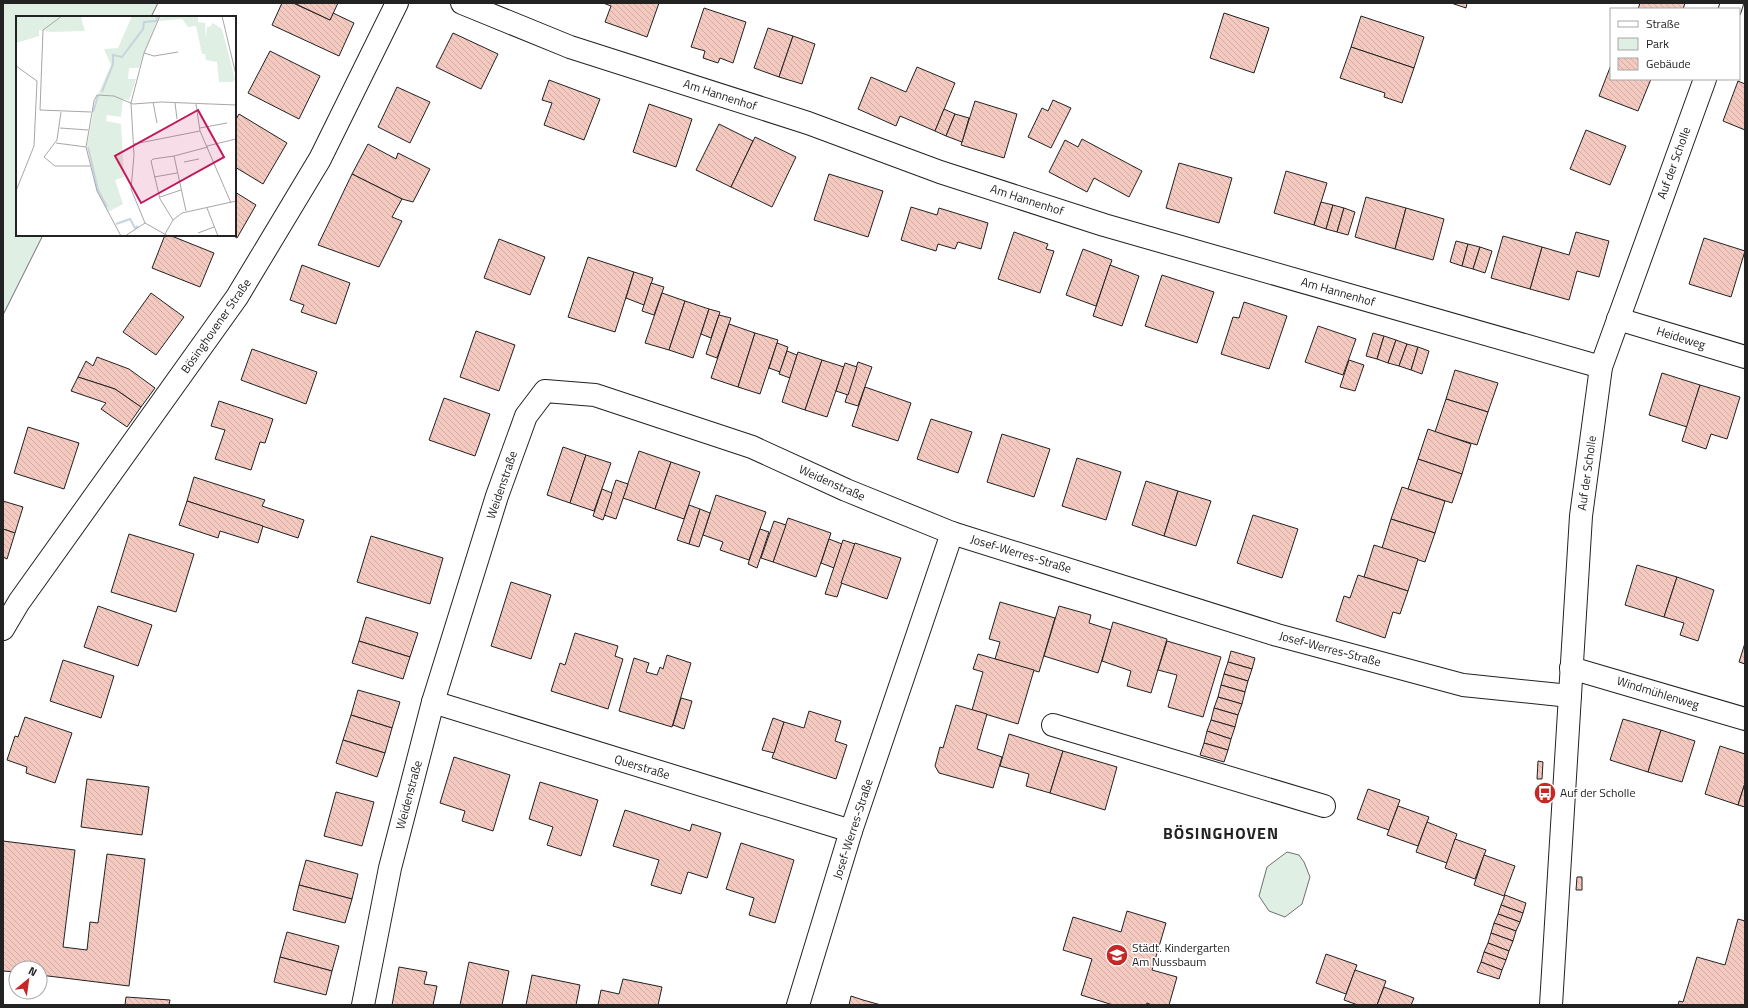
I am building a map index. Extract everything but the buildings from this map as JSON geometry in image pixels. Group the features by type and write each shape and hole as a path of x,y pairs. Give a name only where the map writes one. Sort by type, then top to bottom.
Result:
{"street":[{"name":"Bösinghovener Straße","path":"3,629 19,602 237,297 320,159 397,3"},
{"name":"Am Hannenhof","path":"462,3 570,48 808,123 940,172 1104,225 1601,368"},
{"name":"Auf der Scholle","path":"1551,1005 1580,516 1601,368 1705,80"},
{"name":"Heideweg","path":"1618,319 1745,357"},
{"name":"Weidenstraße","path":"363,1005 390,868 434,702 497,496 526,416 545,391 595,395 752,447 846,490 952,533"},
{"name":"Josef-Werres-Straße","path":"798,1005 851,831 952,533 1277,635 1463,685 1570,696"},
{"name":"Windmühlenweg","path":"1571,668 1745,719"},
{"name":"Querstraße","path":"434,702 851,831"},
{"path":"1054,725 1324,806"}],"green space":[{"path":"3,3 158,3 152,16 16,16 16,236 42,236 3,315"},
{"path":"1287,852 1299,855 1304,862 1310,877 1302,904 1285,917 1269,911 1259,896 1267,867"}],"place":[{"name":"Auf der Scholle","path":"1545,793"},
{"name":"Städt. Kindergarten Am Nussbaum","path":"1117,955"}],"district":[{"name":"BÖSINGHOVEN","path":"1221,833"}]}
